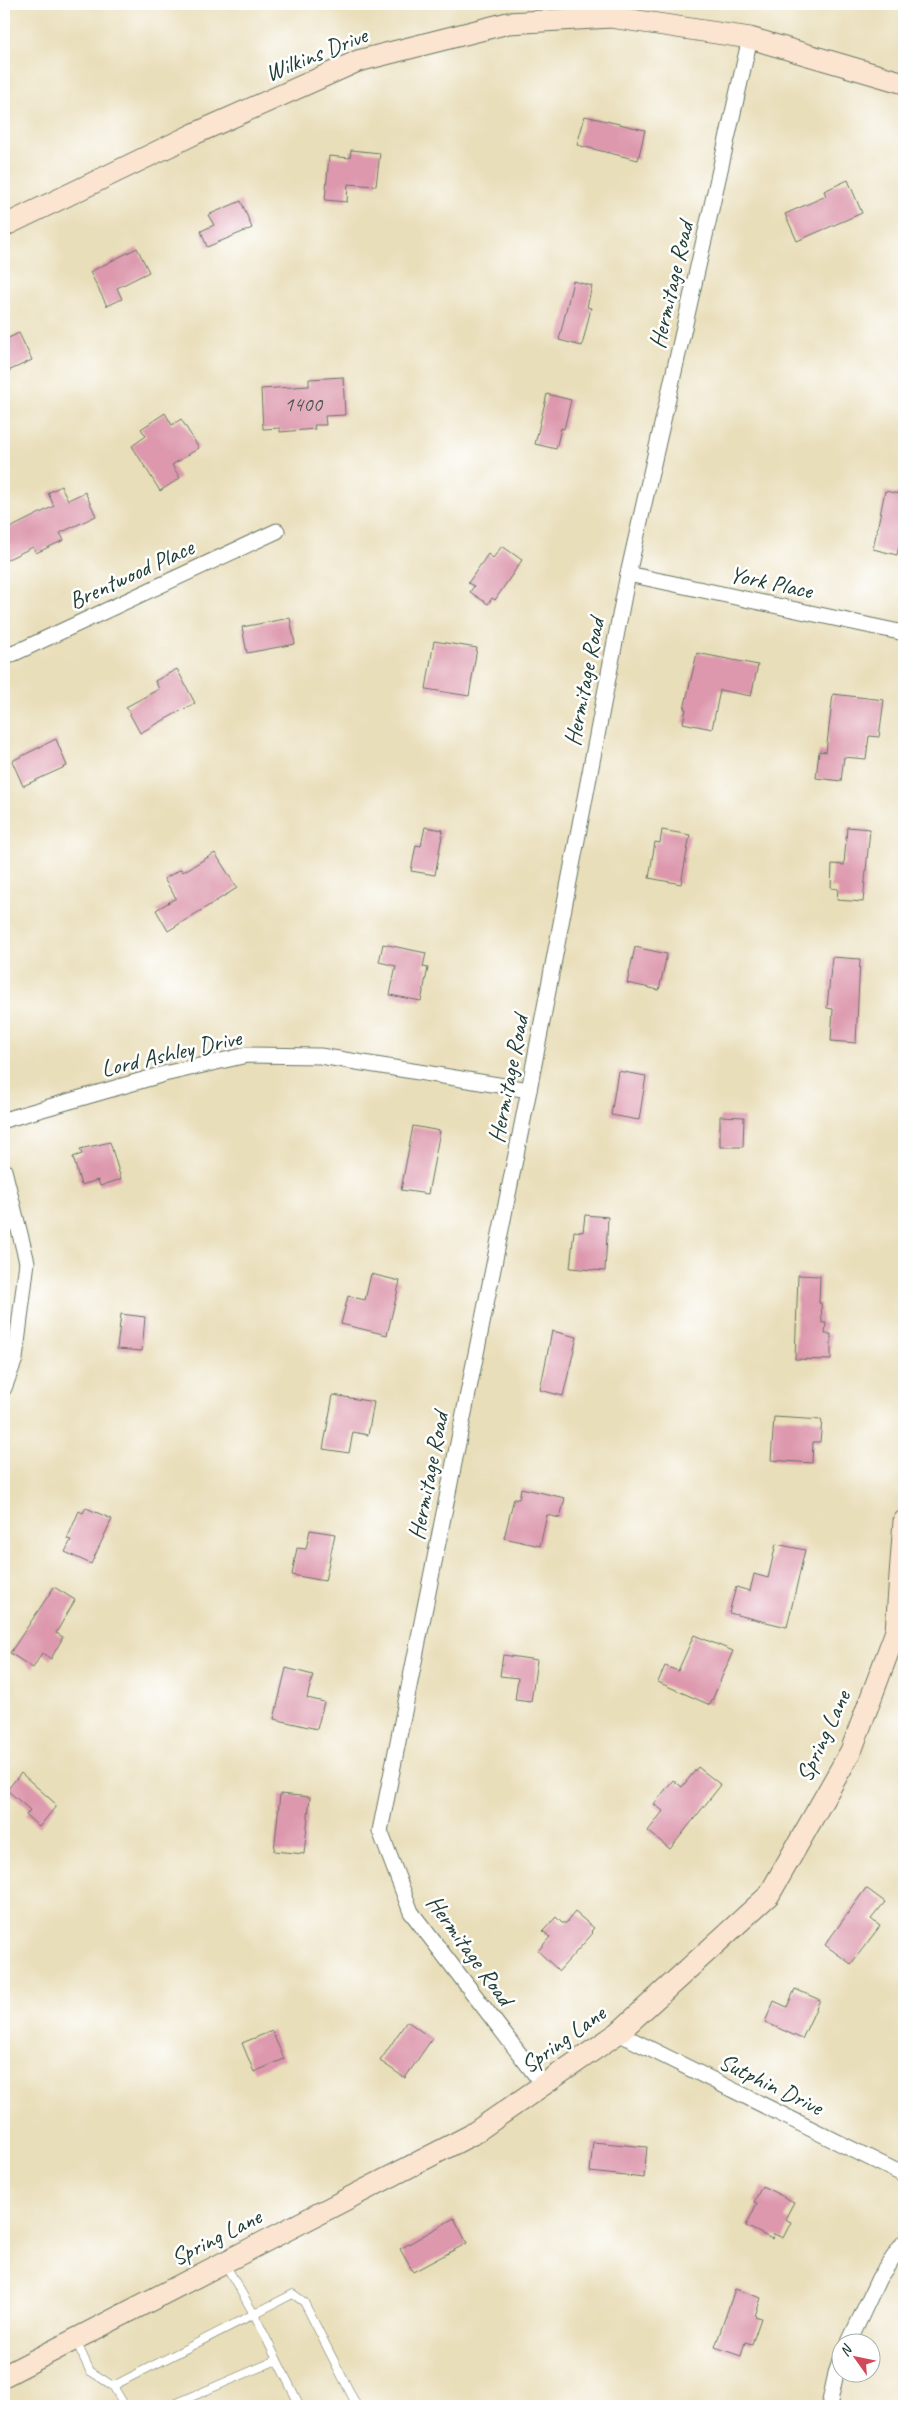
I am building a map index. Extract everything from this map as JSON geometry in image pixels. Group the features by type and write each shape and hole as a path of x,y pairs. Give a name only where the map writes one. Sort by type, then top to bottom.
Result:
{"street":[{"name":"Wilkins Drive","path":"4,226 194,134 358,61 508,22 611,17 750,38 904,84"},
{"name":"Hermitage Road","path":"544,2086 411,1912 380,1831 529,1090 628,574 750,38"},
{"name":"Brentwood Place","path":"4,658 278,531"},
{"name":"York Place","path":"628,574 904,633"},
{"name":"Lord Ashley Drive","path":"4,1120 164,1074 247,1055 320,1056 529,1090"},
{"path":"4,1170 27,1262 15,1360 4,1388"},
{"name":"Spring Lane","path":"4,2376 471,2135 618,2033 769,1896 851,1751 900,1631 904,1521"},
{"name":"Sutphin Drive","path":"618,2033 904,2175"},
{"path":"854,2332 879,2278 904,2242"},
{"path":"829,2406 834,2382"}],"lane":[{"path":"224,2262 254,2314 300,2406"},
{"path":"113,2386 293,2294 304,2302 357,2406"},
{"path":"76,2339 90,2371 113,2386 124,2406"},
{"path":"170,2406 277,2360"}],"building":[{"path":"585,116 645,130 638,160 577,145"},
{"path":"351,150 380,153 376,186 348,184 347,202 325,200 329,156 350,158"},
{"path":"848,180 862,213 797,241 785,214 826,196 824,191"},
{"path":"241,201 252,228 207,247 201,231 214,225 208,215"},
{"path":"137,248 149,272 117,288 122,299 107,306 90,272"},
{"path":"573,281 592,286 587,307 591,308 582,346 559,340"},
{"path":"19,333 32,360 4,373 4,340"},
{"path":"343,377 345,415 325,416 326,425 314,425 315,429 280,432 280,428 263,429 261,389 309,386 309,379"},
{"path":"547,394 571,400 564,429 561,428 556,449 535,444"},
{"path":"165,413 172,425 181,419 199,448 172,465 180,478 160,491 132,446 146,436 141,429"},
{"path":"61,486 68,500 85,492 96,516 60,533 64,540 36,553 33,547 4,561 4,531 54,506 48,493"},
{"path":"885,491 904,495 904,543 900,542 897,555 873,549"},
{"path":"502,546 522,560 495,600 492,598 488,604 470,592 474,586 468,583 488,554 493,558"},
{"path":"290,618 295,644 247,653 242,627"},
{"path":"434,641 477,648 469,696 426,689"},
{"path":"697,653 758,665 751,696 720,690 712,729 683,723 686,709 684,709"},
{"path":"177,669 195,703 140,733 126,707 159,689 155,681"},
{"path":"833,694 884,700 879,737 869,736 866,759 844,757 841,781 816,778 819,751 826,752"},
{"path":"56,739 67,766 23,786 12,761"},
{"path":"425,827 443,830 435,875 411,871 416,845 421,846"},
{"path":"847,827 870,829 863,902 837,900 838,889 831,888 832,864 844,865"},
{"path":"662,830 690,835 681,884 649,878 655,842 660,843"},
{"path":"215,853 237,888 168,931 156,910 176,898 164,879 181,869 183,872"},
{"path":"383,944 426,953 423,967 428,968 421,1001 390,995 396,966 379,962"},
{"path":"635,947 667,954 659,990 627,983"},
{"path":"832,957 860,959 856,1043 831,1041 833,1009 827,1008"},
{"path":"618,1071 646,1076 639,1120 611,1115"},
{"path":"720,1116 744,1117 743,1147 720,1147"},
{"path":"413,1126 440,1131 428,1194 401,1190"},
{"path":"110,1142 121,1179 100,1186 98,1180 81,1185 73,1157 82,1154 80,1149"},
{"path":"585,1215 608,1217 605,1271 570,1268 574,1231 583,1232"},
{"path":"371,1274 400,1281 387,1335 341,1324 348,1296 365,1300"},
{"path":"798,1275 820,1276 819,1303 821,1303 822,1323 826,1323 825,1334 831,1334 831,1360 795,1359"},
{"path":"121,1314 145,1317 142,1351 117,1349"},
{"path":"552,1331 577,1337 563,1396 540,1390"},
{"path":"333,1395 374,1402 368,1435 353,1432 349,1453 323,1449"},
{"path":"774,1417 822,1420 820,1442 813,1442 812,1463 771,1460"},
{"path":"521,1488 565,1498 560,1518 547,1515 540,1546 504,1538 514,1498 519,1499"},
{"path":"86,1508 112,1519 91,1564 65,1552 71,1540 67,1539 79,1511 83,1513"},
{"path":"310,1530 335,1534 325,1581 292,1575 297,1548 306,1549"},
{"path":"776,1544 805,1550 787,1627 729,1613 736,1587 750,1591 754,1574 768,1578"},
{"path":"54,1587 75,1600 56,1633 63,1637 51,1659 42,1653 33,1668 10,1653"},
{"path":"694,1635 733,1651 710,1705 658,1682 665,1666 678,1671"},
{"path":"503,1655 537,1660 531,1702 515,1700 518,1678 500,1676"},
{"path":"286,1668 313,1675 307,1698 324,1702 317,1729 274,1719"},
{"path":"698,1767 721,1785 670,1849 648,1831 663,1811 654,1804 673,1780 682,1787"},
{"path":"21,1773 57,1805 39,1827 26,1815 30,1810 7,1790"},
{"path":"280,1794 310,1797 304,1854 274,1851"},
{"path":"866,1888 885,1902 871,1919 880,1926 851,1964 825,1945"},
{"path":"575,1912 594,1928 591,1931 593,1933 559,1971 538,1951 550,1937 543,1931 556,1917 562,1923 566,1923"},
{"path":"795,1989 820,2000 802,2039 765,2022 774,2001 787,2007"},
{"path":"407,2021 432,2039 405,2078 380,2061"},
{"path":"272,2031 284,2059 254,2072 242,2043"},
{"path":"593,2142 647,2147 644,2178 590,2172"},
{"path":"762,2186 794,2202 785,2219 791,2222 783,2238 774,2234 772,2239 746,2226 757,2203 754,2202"},
{"path":"454,2218 467,2243 413,2272 400,2249"},
{"path":"735,2289 761,2298 755,2316 761,2318 752,2344 745,2342 741,2356 715,2347"}]}
